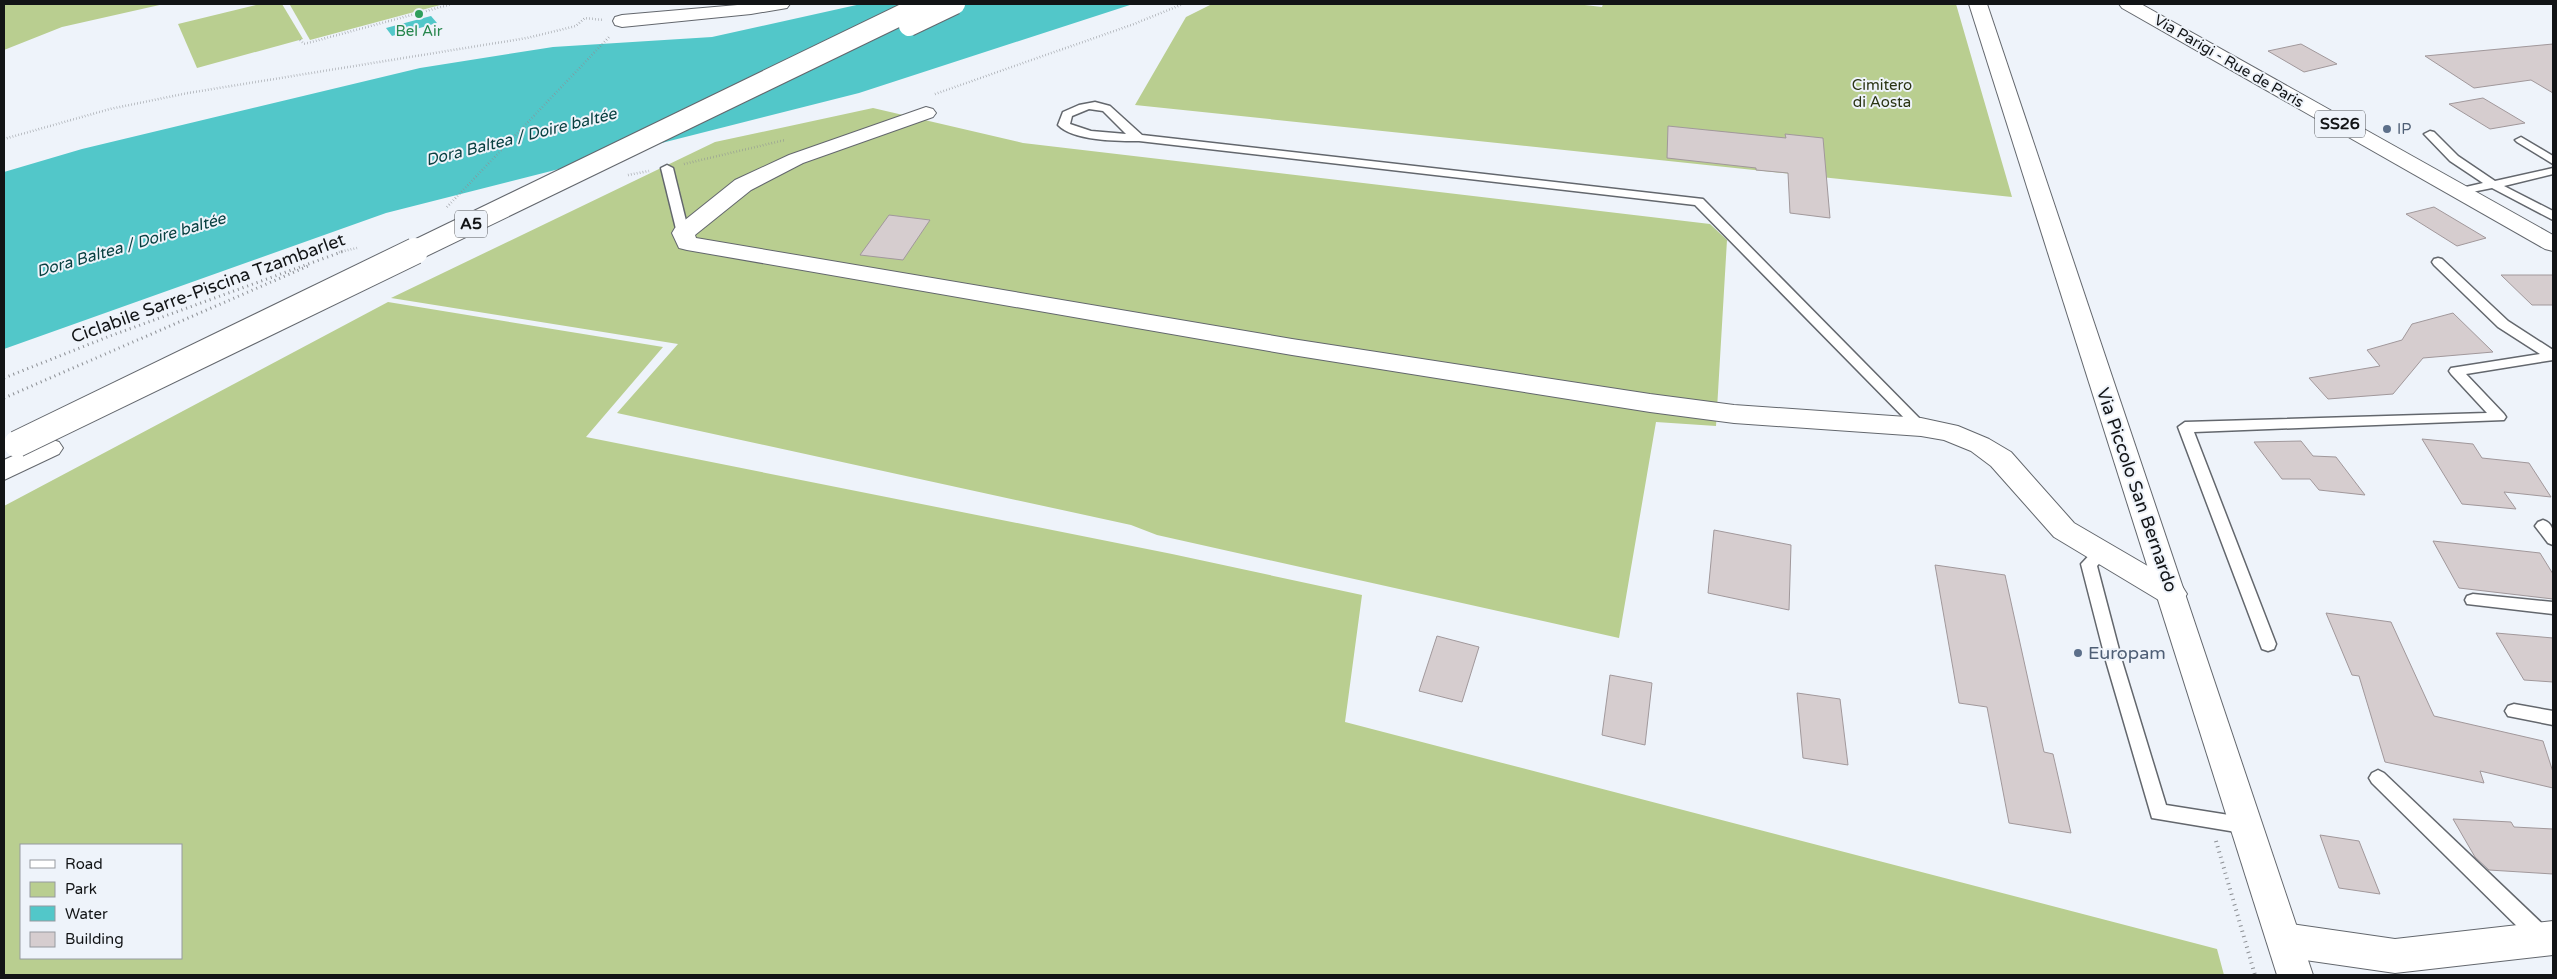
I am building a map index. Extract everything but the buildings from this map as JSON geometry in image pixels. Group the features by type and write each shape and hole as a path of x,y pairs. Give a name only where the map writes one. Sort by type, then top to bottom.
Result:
{"main road":[{"path":"620,24 780,4"},
{"name":"A5","path":"10,448 924,4"},
{"name":"A5","path":"4,471 955,4"},
{"name":"Via Piccolo San Bernardo","path":"1978,4 2113,422 2172,594 2296,975"},
{"name":"Via Parigi - Rue de Paris","path":"2128,4 2553,244"},
{"path":"926,113 796,159 743,186 683,233 686,243 1321,352 1734,414 1920,427 1949,432 1980,445 2001,459 2064,530 2172,594"},
{"path":"2285,940 2400,966 2549,939"}],"lane":[{"path":"1139,138 1126,130 1110,110 1092,106 1076,108 1067,114 1064,125 1078,132 1102,136 1139,138 1699,202 1920,427"},
{"path":"2430,134 2438,146 2494,186 2553,216"},
{"path":"2521,140 2553,161"},
{"path":"667,168 683,233"},
{"path":"2461,192 2553,171"},
{"path":"2438,262 2503,324 2553,356"},
{"path":"2268,644 2185,427 2499,417 2456,371 2553,356"},
{"path":"2543,526 2553,540"},
{"path":"2102,552 2088,564 2114,661 2159,812 2248,826"},
{"path":"2473,600 2553,608"},
{"path":"2514,711 2553,718"},
{"path":"2378,778 2549,939"}],"path":[{"path":"300,40 304,44 452,4"},
{"path":"4,139 110,109 188,93 335,71 456,48 551,34 561,28 576,26 585,18 620,24"},
{"path":"444,211 620,24"},
{"name":"Ciclabile Sarre-Piscina Tzambarlet","path":"4,378 110,336 336,253 362,246"},
{"path":"4,398 336,253"}],"green space":[{"path":"4,4 164,4 62,27 4,50"},
{"path":"260,4 282,4 303,39 197,68 178,24"},
{"path":"444,4 310,40 290,5"},
{"name":"Cimitero di Aosta","path":"1212,4 1576,4 1602,7 1603,4 1956,4 2012,197 1135,105 1186,17"},
{"path":"873,108 1023,143 1710,224 1727,240 1716,426 1656,422 1619,638 1157,535 1131,525 617,413 678,344 391,298 715,142"},
{"path":"388,302 663,347 586,437 1172,554 1362,595 1345,722 2217,949 2224,975 4,975 4,506"}],"water":[{"name":"Dora Baltea / Doire baltée","path":"861,4 1133,4 859,93 386,213 4,349 4,172 82,149 420,68 553,47 712,37"},
{"path":"431,16 437,23 392,36 386,28"}],"place":[{"name":"Bel Air","path":"419,14"},
{"name":"IP","path":"2387,129"},
{"name":"Europam","path":"2078,653"}]}
